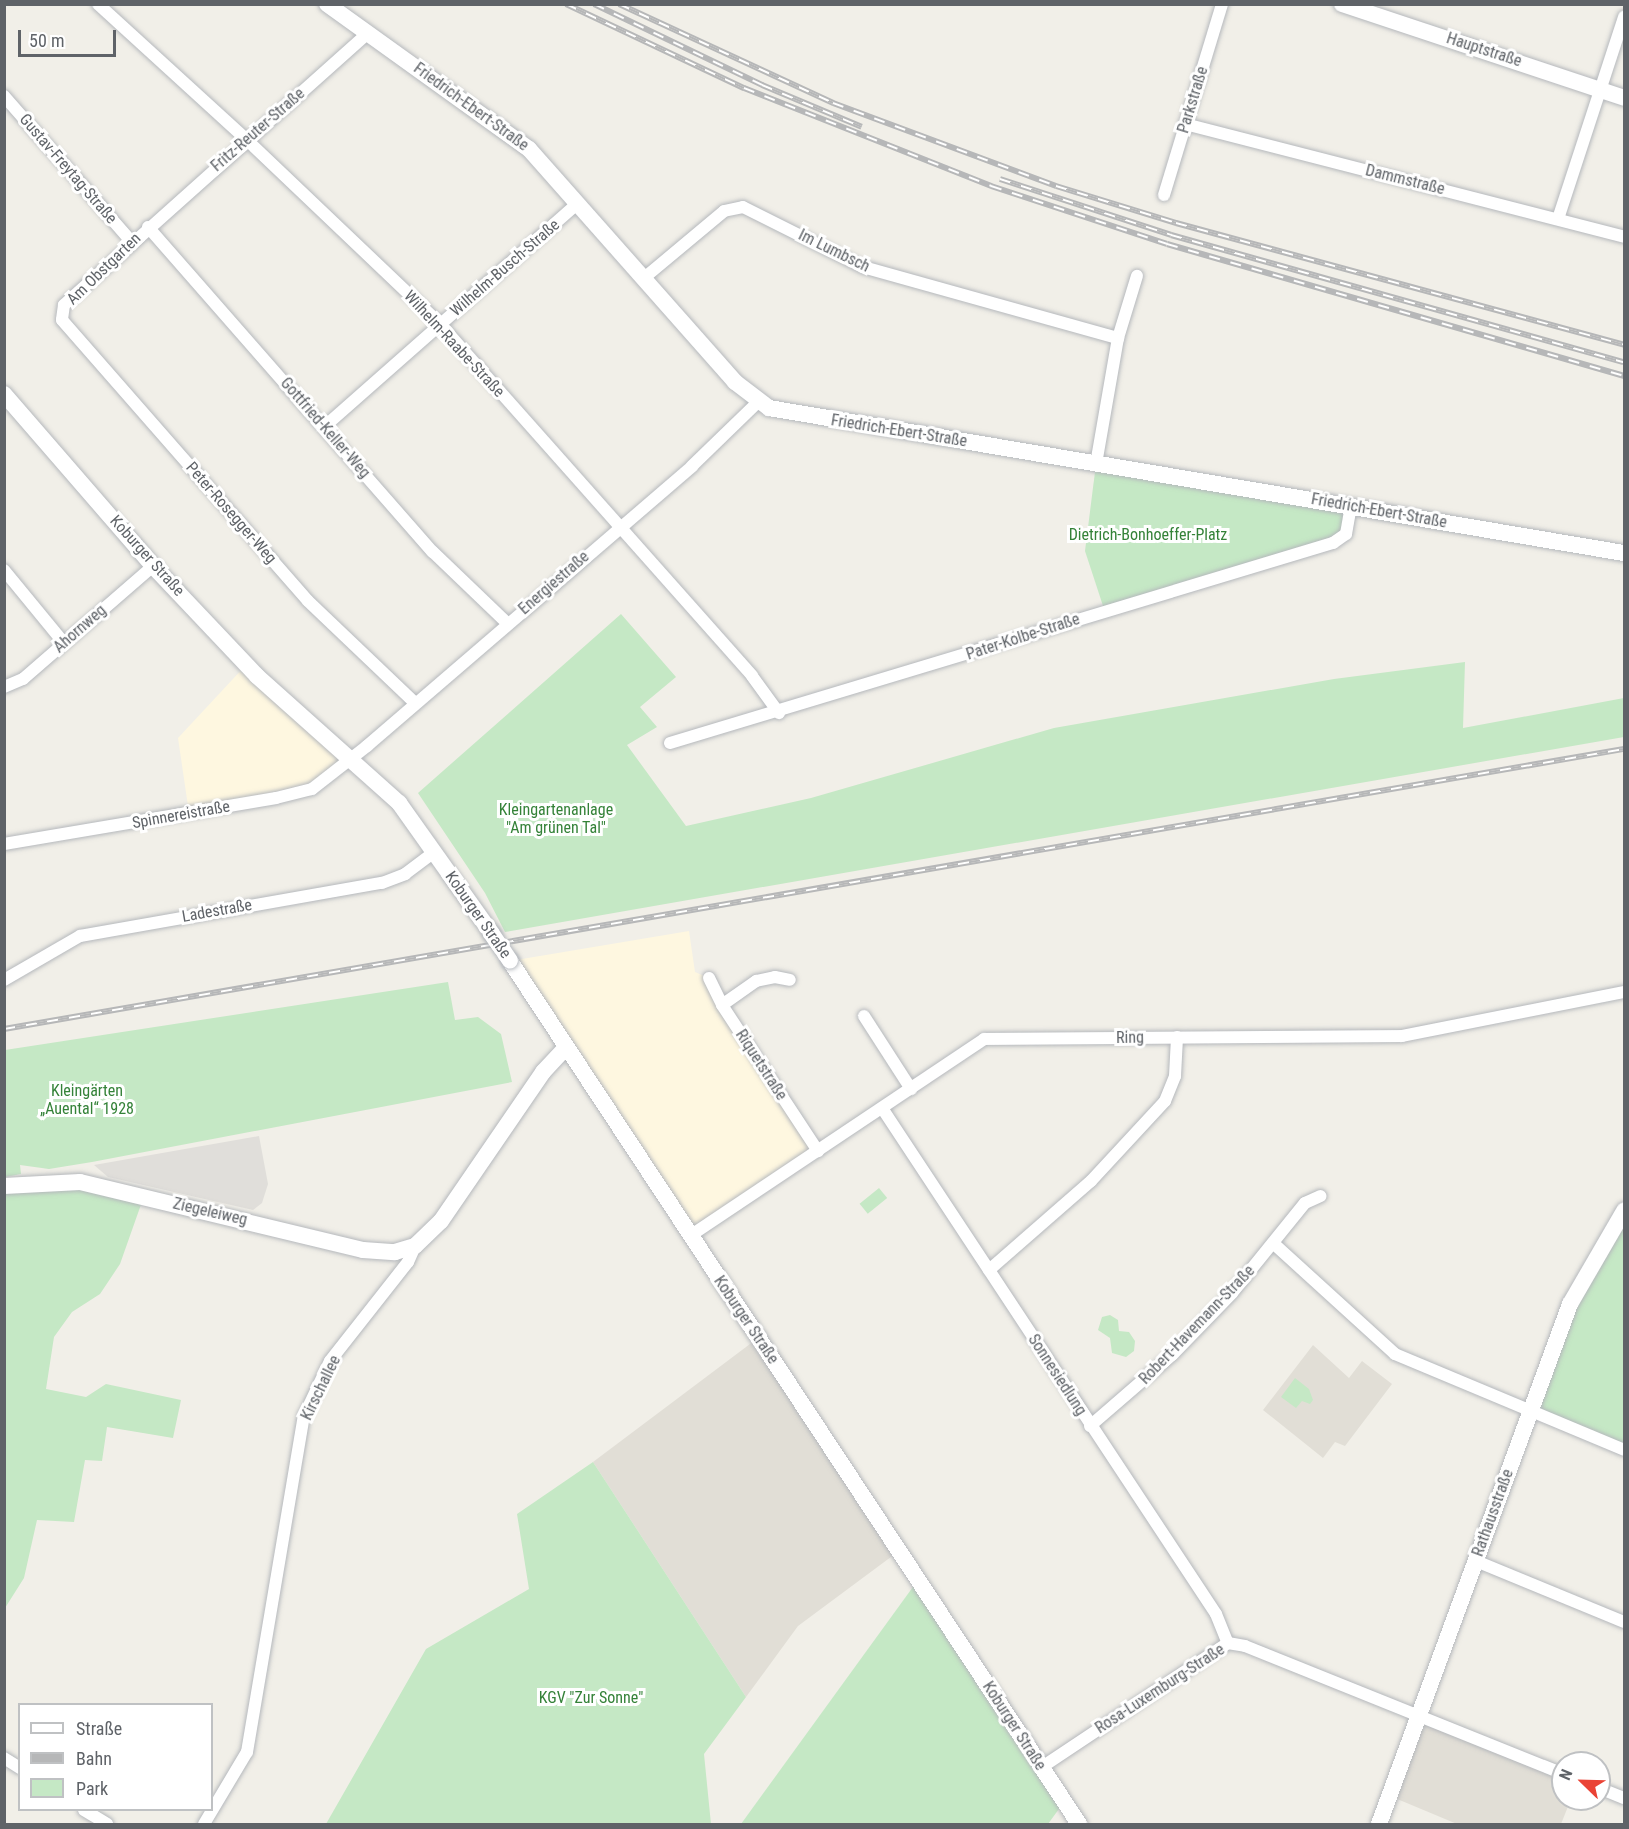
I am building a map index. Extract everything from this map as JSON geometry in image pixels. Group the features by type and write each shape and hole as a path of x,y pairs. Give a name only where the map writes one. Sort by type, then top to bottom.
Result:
{"main road":[{"name":"Friedrich-Ebert-Straße","path":"327,4 518,139 578,203 735,382 758,402 778,411 1624,552"},
{"name":"Hauptstraße","path":"1342,4 1624,98"},
{"name":"Koburger Straße","path":"4,394 153,566 257,676 348,762 372,793 394,814 408,820 434,853 510,961 1079,1824"},
{"name":"Kirschallee","path":"415,1246 452,1206 543,1072 566,1047"},
{"name":"Ziegeleiweg","path":"4,1186 80,1182 363,1250 395,1252 415,1246"},
{"name":"Rathausstraße","path":"1379,1824 1570,1304 1624,1211"}],"street":[{"name":"Wilhelm-Raabe-Straße","path":"98,4 247,140 440,324 752,676 779,713"},
{"name":"Parkstraße","path":"1164,195 1222,4"},
{"path":"1558,219 1624,17"},
{"name":"Fritz-Reuter-Straße","path":"148,227 368,33"},
{"name":"Gustav-Freytag-Straße","path":"4,96 132,242"},
{"name":"Dammstraße","path":"1185,124 1624,237"},
{"name":"Wilhelm-Busch-Straße","path":"324,427 578,203"},
{"name":"Im Lumbsch","path":"644,278 724,211 743,207 863,267 1118,338"},
{"name":"Am Obstgarten","path":"62,313 64,305 148,227"},
{"name":"Gottfried-Keller-Weg","path":"148,227 434,552 508,624"},
{"path":"1096,464 1118,338 1137,276"},
{"name":"Peter-Rosegger-Weg","path":"62,313 62,320 308,600 414,702"},
{"name":"Energiestraße","path":"348,762 414,702 692,466 758,402"},
{"name":"Pater-Kolbe-Straße","path":"670,744 779,713 1336,542 1347,533 1352,507"},
{"name":"Ahornweg","path":"4,687 23,678 153,566"},
{"path":"4,570 64,643"},
{"name":"Spinnereistraße","path":"4,844 297,794 326,780 348,762"},
{"name":"Ladestraße","path":"4,980 80,936 382,883 405,874 434,853"},
{"path":"722,1005 756,981 775,977 790,980"},
{"name":"Riquetstraße","path":"709,978 722,1005 818,1151"},
{"name":"Ring","path":"690,1236 984,1039 1402,1036 1624,992"},
{"path":"864,1016 911,1089"},
{"path":"989,1270 1091,1181 1165,1101 1175,1076 1177,1037"},
{"name":"Sonnesiedlung","path":"882,1108 1216,1614 1228,1643"},
{"name":"Robert-Havemann-Straße","path":"1090,1425 1172,1355 1232,1293 1305,1203 1321,1196"},
{"path":"1273,1243 1387,1349 1530,1412 1624,1450"},
{"name":"Kirschallee","path":"213,1809 247,1752 304,1416 330,1361 408,1263 415,1246"},
{"path":"1476,1561 1624,1622"},
{"name":"Rosa-Luxemburg-Straße","path":"1042,1767 1228,1643 1245,1646 1551,1769"},
{"path":"4,1758 18,1767"},
{"path":"87,1811 107,1824"},
{"name":"Kirschallee","path":"204,1824 212,1811"}],"shaded area":[{"path":"246,665 349,762 326,780 189,813 178,738"},
{"path":"689,931 695,972 709,978 818,1151 690,1236 510,961"},
{"path":"259,1136 268,1184 262,1203 253,1210 108,1177 94,1165"},
{"path":"758,1338 899,1551 798,1626 746,1697 593,1462"},
{"path":"1313,1345 1349,1378 1362,1361 1392,1384 1345,1446 1335,1442 1323,1458 1263,1410"},
{"path":"1419,1716 1551,1769 1551,1811 1566,1811 1561,1824 1457,1824 1390,1796"}],"green space":[{"name":"Dietrich-Bonhoeffer-Platz","path":"1096,464 1351,507 1346,534 1105,612 1085,551"},
{"name":"Kleingartenanlage \"Am grünen Tal\"","path":"621,614 676,677 640,707 657,727 627,745 686,826 811,798 1054,728 1334,679 1465,662 1463,728 1624,698 1624,737 505,932 485,893 418,793"},
{"name":"Kleingärten „Auental“ 1928","path":"448,982 455,1020 478,1017 501,1034 512,1082 92,1162 49,1169 20,1165 21,1174 5,1177 5,1050"},
{"path":"51,1180 144,1196 120,1264 100,1294 72,1312 54,1337 46,1389 86,1397 106,1384 181,1400 173,1438 107,1427 102,1461 85,1460 74,1522 37,1520 24,1578 5,1608 5,1186"},
{"path":"879,1188 887,1198 868,1214 860,1204"},
{"path":"1624,1212 1624,1450 1530,1412 1570,1304"},
{"path":"1110,1315 1118,1320 1119,1331 1129,1332 1135,1341 1134,1351 1126,1357 1112,1353 1110,1338 1098,1330 1102,1317"},
{"path":"1295,1378 1309,1389 1313,1400 1310,1404 1302,1401 1296,1408 1281,1397"},
{"name":"KGV \"Zur Sonne\"","path":"593,1462 746,1697 704,1754 711,1824 326,1824 426,1649 529,1589 517,1514"},
{"path":"918,1580 1064,1802 1048,1824 741,1824"}],"railway":[{"path":"566,4 744,88 991,186 1167,244 1624,376"},
{"path":"594,4 762,85 862,127"},
{"path":"619,4 833,103 1056,186 1176,223 1624,345"},
{"path":"1000,179 1171,235 1624,362"},
{"path":"4,1029 1624,749"}]}
